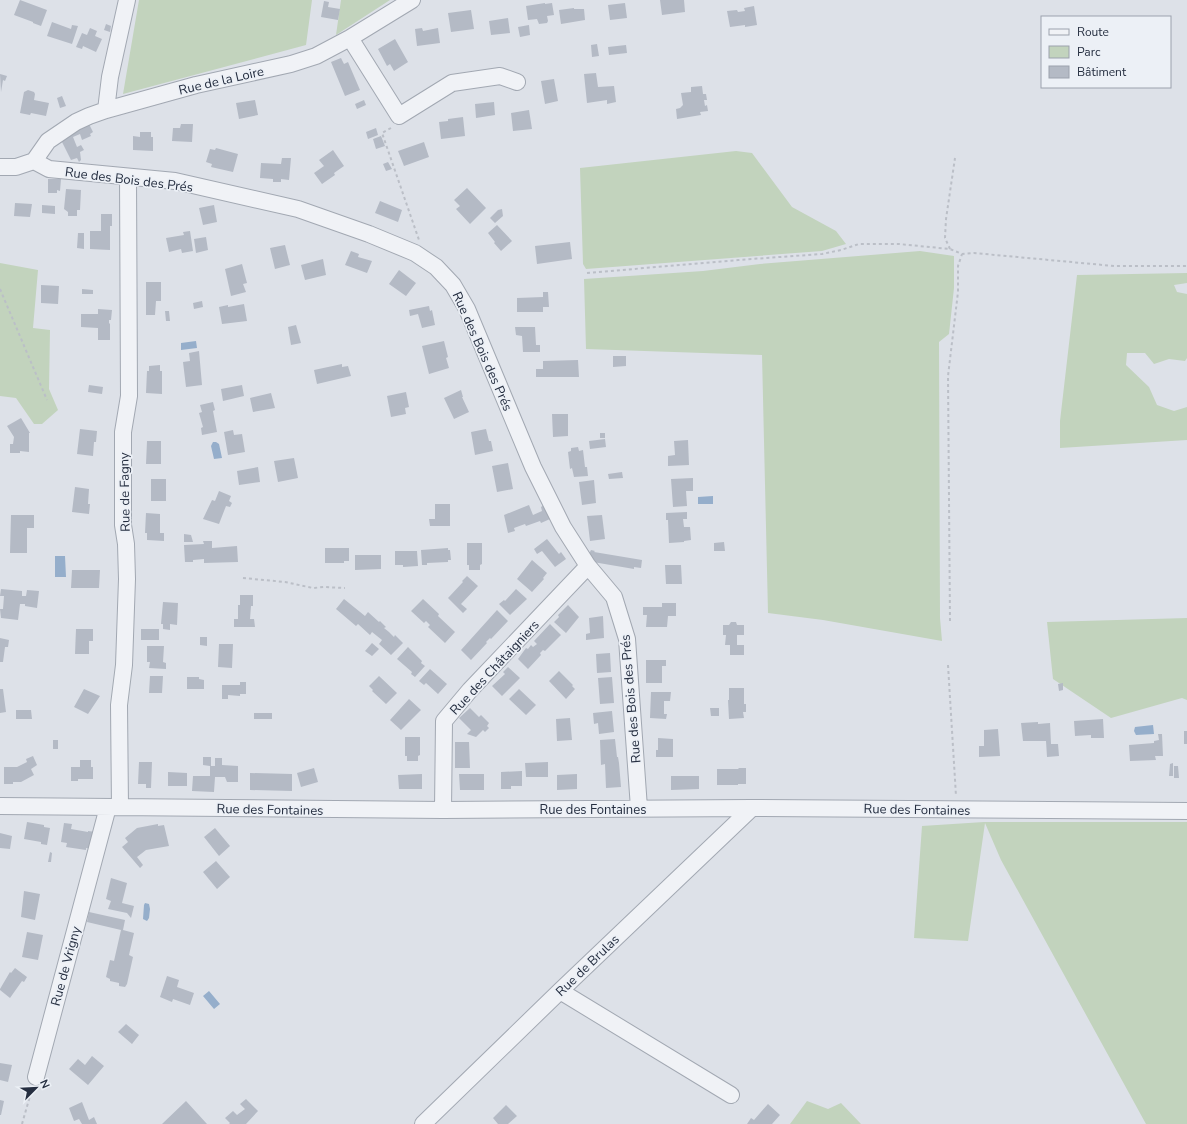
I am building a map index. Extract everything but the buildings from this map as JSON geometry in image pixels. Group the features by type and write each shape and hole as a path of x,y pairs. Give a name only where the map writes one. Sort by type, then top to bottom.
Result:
{"street":[{"path":"106,110 110,77 127,0"},
{"name":"Rue de la Loire","path":"34,161 43,147 55,136 76,122 106,110 196,85 291,64 316,56 350,38 412,0"},
{"path":"350,38 399,116 452,83 500,76 517,82"},
{"path":"0,167 16,166 34,161"},
{"name":"Rue des Bois des Prés","path":"34,161 49,169 175,181 298,209 369,234 415,253 436,268 453,285 467,309 537,473 563,527 588,566 614,597 627,639 639,808"},
{"name":"Rue de Fagny","path":"114,807 119,705 124,665 127,579 126,544 123,525 123,432 128,396 128,177"},
{"name":"Rue des Châtaigniers","path":"443,810 444,721 470,690 588,566"},
{"name":"Rue des Fontaines","path":"0,806 443,810 752,808 1187,811"},
{"name":"Rue de Vrigny","path":"36,1077 114,807"},
{"name":"Rue de Brulas","path":"423,1124 752,808"},
{"path":"560,991 731,1095"}],"path":[{"path":"399,116 398,124 382,133 425,260"},
{"path":"950,249 945,238 945,231 955,158"},
{"path":"587,273 822,254 842,250 859,244 899,244 950,249 962,254 974,253 1114,266 1187,266"},
{"path":"950,621 948,376 958,292 958,266 962,254"},
{"path":"0,289 47,400"},
{"path":"243,578 285,582 313,588 346,588"},
{"path":"948,665 957,809"},
{"path":"22,1124 36,1077"}],"green space":[{"path":"139,0 312,0 306,45 123,94"},
{"path":"341,0 390,0 336,35"},
{"path":"736,151 752,153 792,207 836,231 846,244 822,251 586,269 583,264 580,168"},
{"path":"920,251 954,256 954,288 949,334 939,342 940,618 942,641 823,620 768,613 762,355 586,349 584,279 703,271 760,264"},
{"path":"0,263 38,270 33,328 50,330 49,389 58,410 42,424 34,424 16,398 0,396"},
{"path":"1187,273 1187,283 1174,285 1177,292 1187,294 1187,358 1185,361 1169,359 1154,364 1145,353 1127,353 1126,365 1149,387 1157,405 1174,411 1187,407 1187,440 1060,448 1060,421 1077,275"},
{"path":"1187,618 1187,700 1182,698 1111,718 1053,679 1047,622"},
{"path":"984,822 1187,822 1187,1124 1146,1124 1001,860 985,823 968,941 914,938 922,826"},
{"path":"807,1101 828,1109 841,1103 861,1124 790,1124"}],"water":[{"path":"196,341 197,348 181,350 181,343"},
{"path":"213,442 219,444 222,458 214,459 211,446"},
{"path":"713,496 713,504 698,504 698,497"},
{"path":"55,556 65,556 66,577 55,577"},
{"path":"1153,725 1154,734 1136,735 1134,731 1135,727"},
{"path":"145,903 149,904 150,909 149,918 147,921 143,919"},
{"path":"209,991 220,1004 214,1009 203,996"}]}
